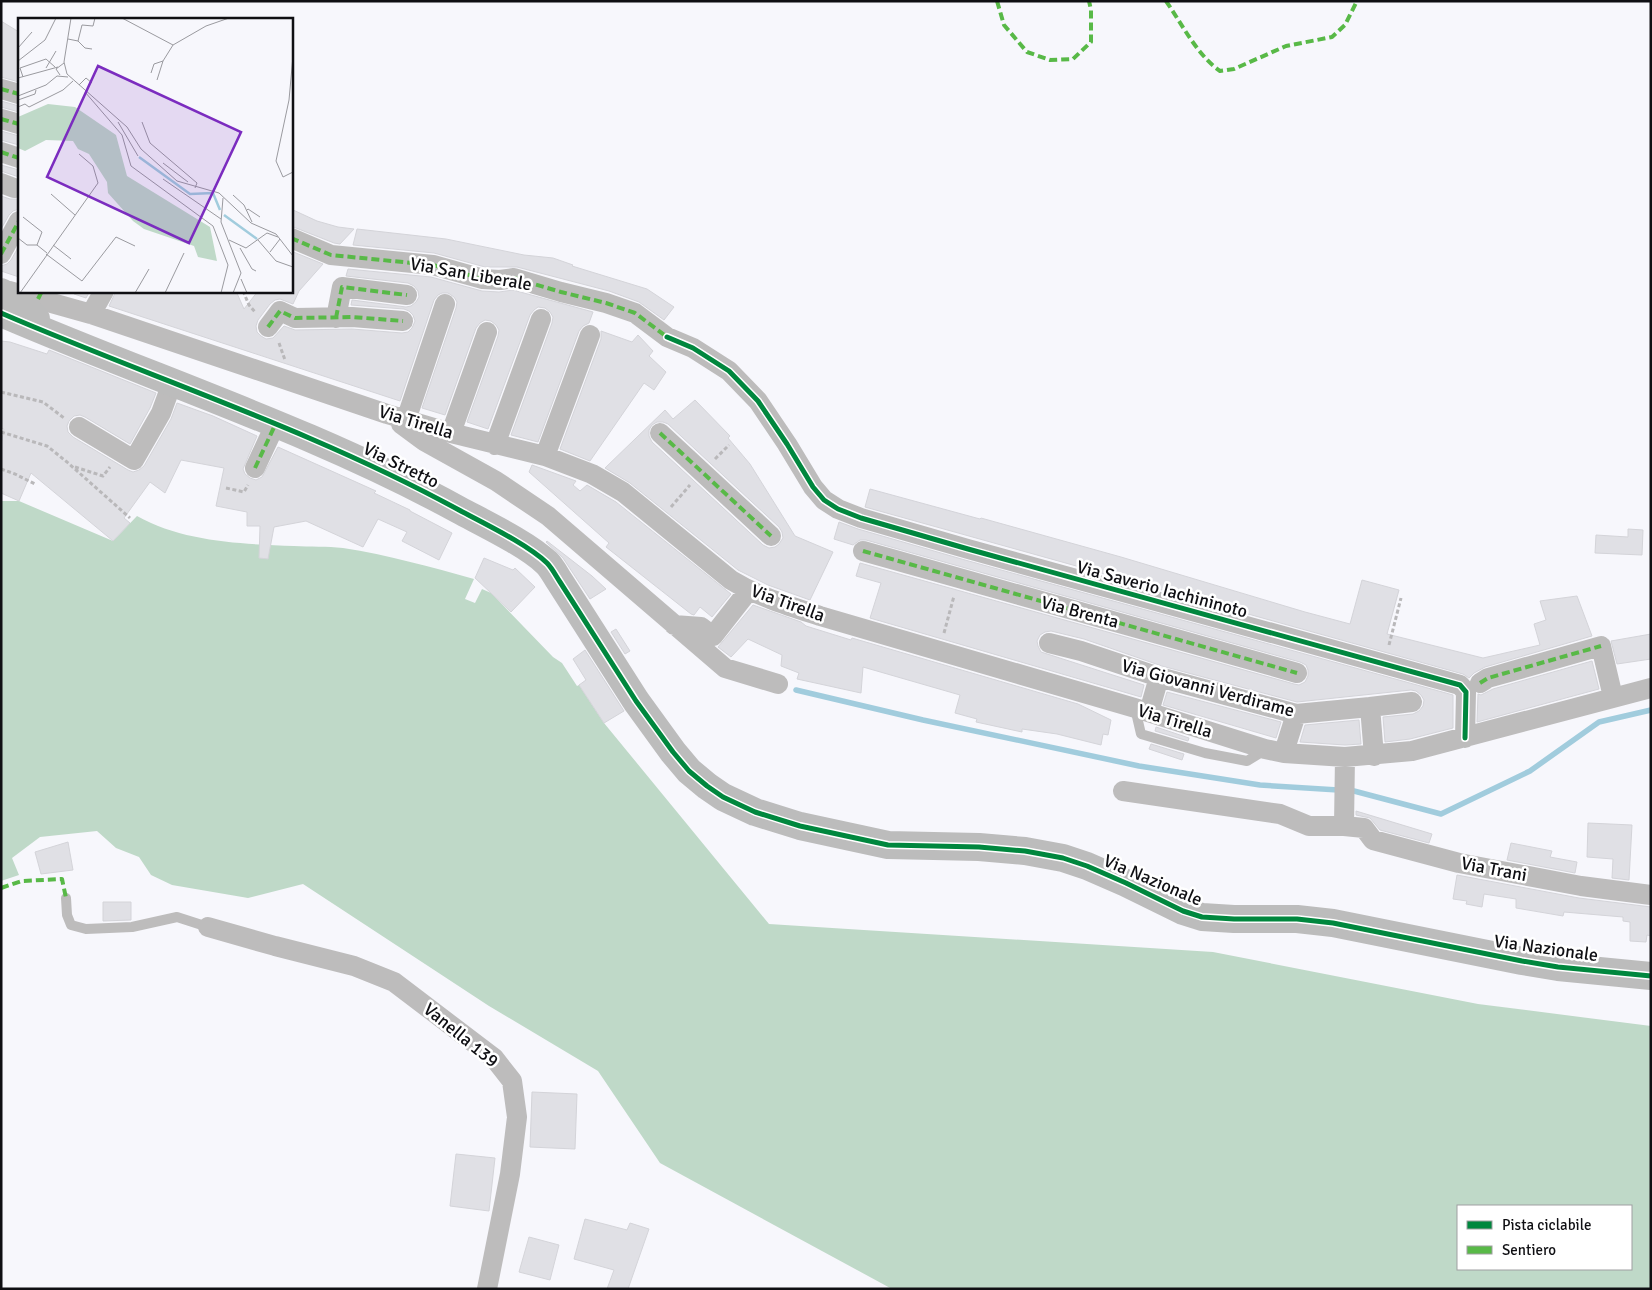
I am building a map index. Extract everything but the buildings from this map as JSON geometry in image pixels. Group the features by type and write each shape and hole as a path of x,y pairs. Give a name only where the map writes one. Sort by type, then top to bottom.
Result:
{"street":[{"path":"1,89 18,94"},
{"path":"1,119 18,124"},
{"path":"1,152 18,158"},
{"path":"1,254 18,223"},
{"name":"Via San Liberale","path":"292,238 331,255 433,266 484,279 500,280 514,278 561,292 606,302 635,313 667,337 693,348 729,370 758,401 813,487"},
{"path":"336,318 342,287 407,295"},
{"path":"91,314 103,292"},
{"name":"Via Tirella","path":"15,299 91,314 397,417 495,445 545,456 592,474 623,492 731,580 749,590 820,616 1275,751 1345,767 1374,756 1412,751 1465,738 1613,696 1651,688"},
{"name":"Via Stretto","path":"15,299 53,336 276,423 342,451 426,492 530,551 547,563 636,701 689,771"},
{"path":"445,304 397,417 424,441 496,481 548,516 725,668 778,684"},
{"path":"268,327 280,311 295,318 352,317 403,320"},
{"path":"495,445 541,319"},
{"path":"451,433 487,332"},
{"path":"545,456 590,336"},
{"path":"79,427 134,460 162,413 172,383"},
{"path":"255,468 276,423"},
{"path":"660,433 771,536"},
{"name":"Via Saverio Iachininoto","path":"813,487 824,500 838,509 861,518 1460,685 1466,692 1465,738"},
{"name":"Via Brenta","path":"863,552 1297,673"},
{"path":"674,625 701,628 714,636 749,590"},
{"name":"Via Giovanni Verdirame","path":"1048,643 1082,651 1160,677 1296,714 1412,702"},
{"path":"1480,683 1488,678 1601,646 1613,696"},
{"path":"1142,710 1160,677"},
{"path":"1370,707 1374,756"},
{"path":"1275,751 1296,714"},
{"path":"1344,826 1345,767"},
{"name":"Via Nazionale","path":"689,771 723,797 755,812 800,826 888,845 979,847 1025,851 1063,858 1087,866 1183,911 1202,917 1297,919 1333,923 1522,961 1558,967 1651,976"},
{"name":"Via Trani","path":"1123,791 1280,814 1309,826 1364,828 1373,840 1459,863 1582,886 1651,895"},
{"name":"Vanella 139","path":"208,927 354,966 394,982 494,1058 512,1081 517,1117 510,1174 487,1289"}],"lane":[{"path":"66,898 71,925 86,929 132,927 177,917 208,927"}],"path":[{"path":"1,392 43,402 79,427"},
{"path":"1,432 47,446 130,518"},
{"path":"1,470 15,474 35,484"},
{"path":"939,650 959,579"}],"green space":[{"path":"1,501 19,501 113,541 137,516 155,525 174,531 213,540 343,548 409,562 474,579 465,599 475,603 482,589 491,593 553,657 562,663 604,723 769,924 1213,952 1478,1004 1651,1026 1651,1289 892,1289 660,1163 598,1071 489,1006 303,884 248,898 172,885 151,875 139,857 116,848 97,831 40,837 12,858 19,875 1,881"}],"waterway":[{"path":"796,690 923,720 1139,766 1260,785 1354,791 1441,814 1530,771 1599,722 1651,710"}],"marked path":[{"path":"997,1 1004,25 1027,52 1050,60 1073,59 1091,42 1091,10 1089,1"},
{"path":"1166,1 1190,39 1204,57 1220,71 1234,69 1286,46 1332,37 1345,25 1357,1"},
{"path":"1,89 18,94"},
{"path":"1,119 18,124"},
{"path":"1,152 18,158"},
{"path":"1,254 18,223"},
{"path":"292,238 331,255 433,265 483,279 500,280 514,278 606,303 635,313 667,337"},
{"path":"336,318 342,287 407,295"},
{"path":"38,299 42,292"},
{"path":"268,327 280,311 295,318 352,317 403,321"},
{"path":"255,468 276,423"},
{"path":"660,433 771,536"},
{"path":"863,551 1297,673"},
{"path":"1480,683 1488,678 1601,646"},
{"path":"1,888 22,881 62,879 66,898"}],"cycle path":[{"path":"1,313 233,406 347,455 404,481 493,528 539,556 551,567 636,701 689,771 723,797 755,812 800,826 888,845 979,847 1025,851 1063,858 1087,866 1183,911 1202,917 1297,919 1333,923 1522,961 1558,967 1651,976"},
{"path":"667,337 693,348 729,371 758,401 813,487 824,500 838,509 861,518 968,549 1460,685 1466,692 1465,738"}]}
